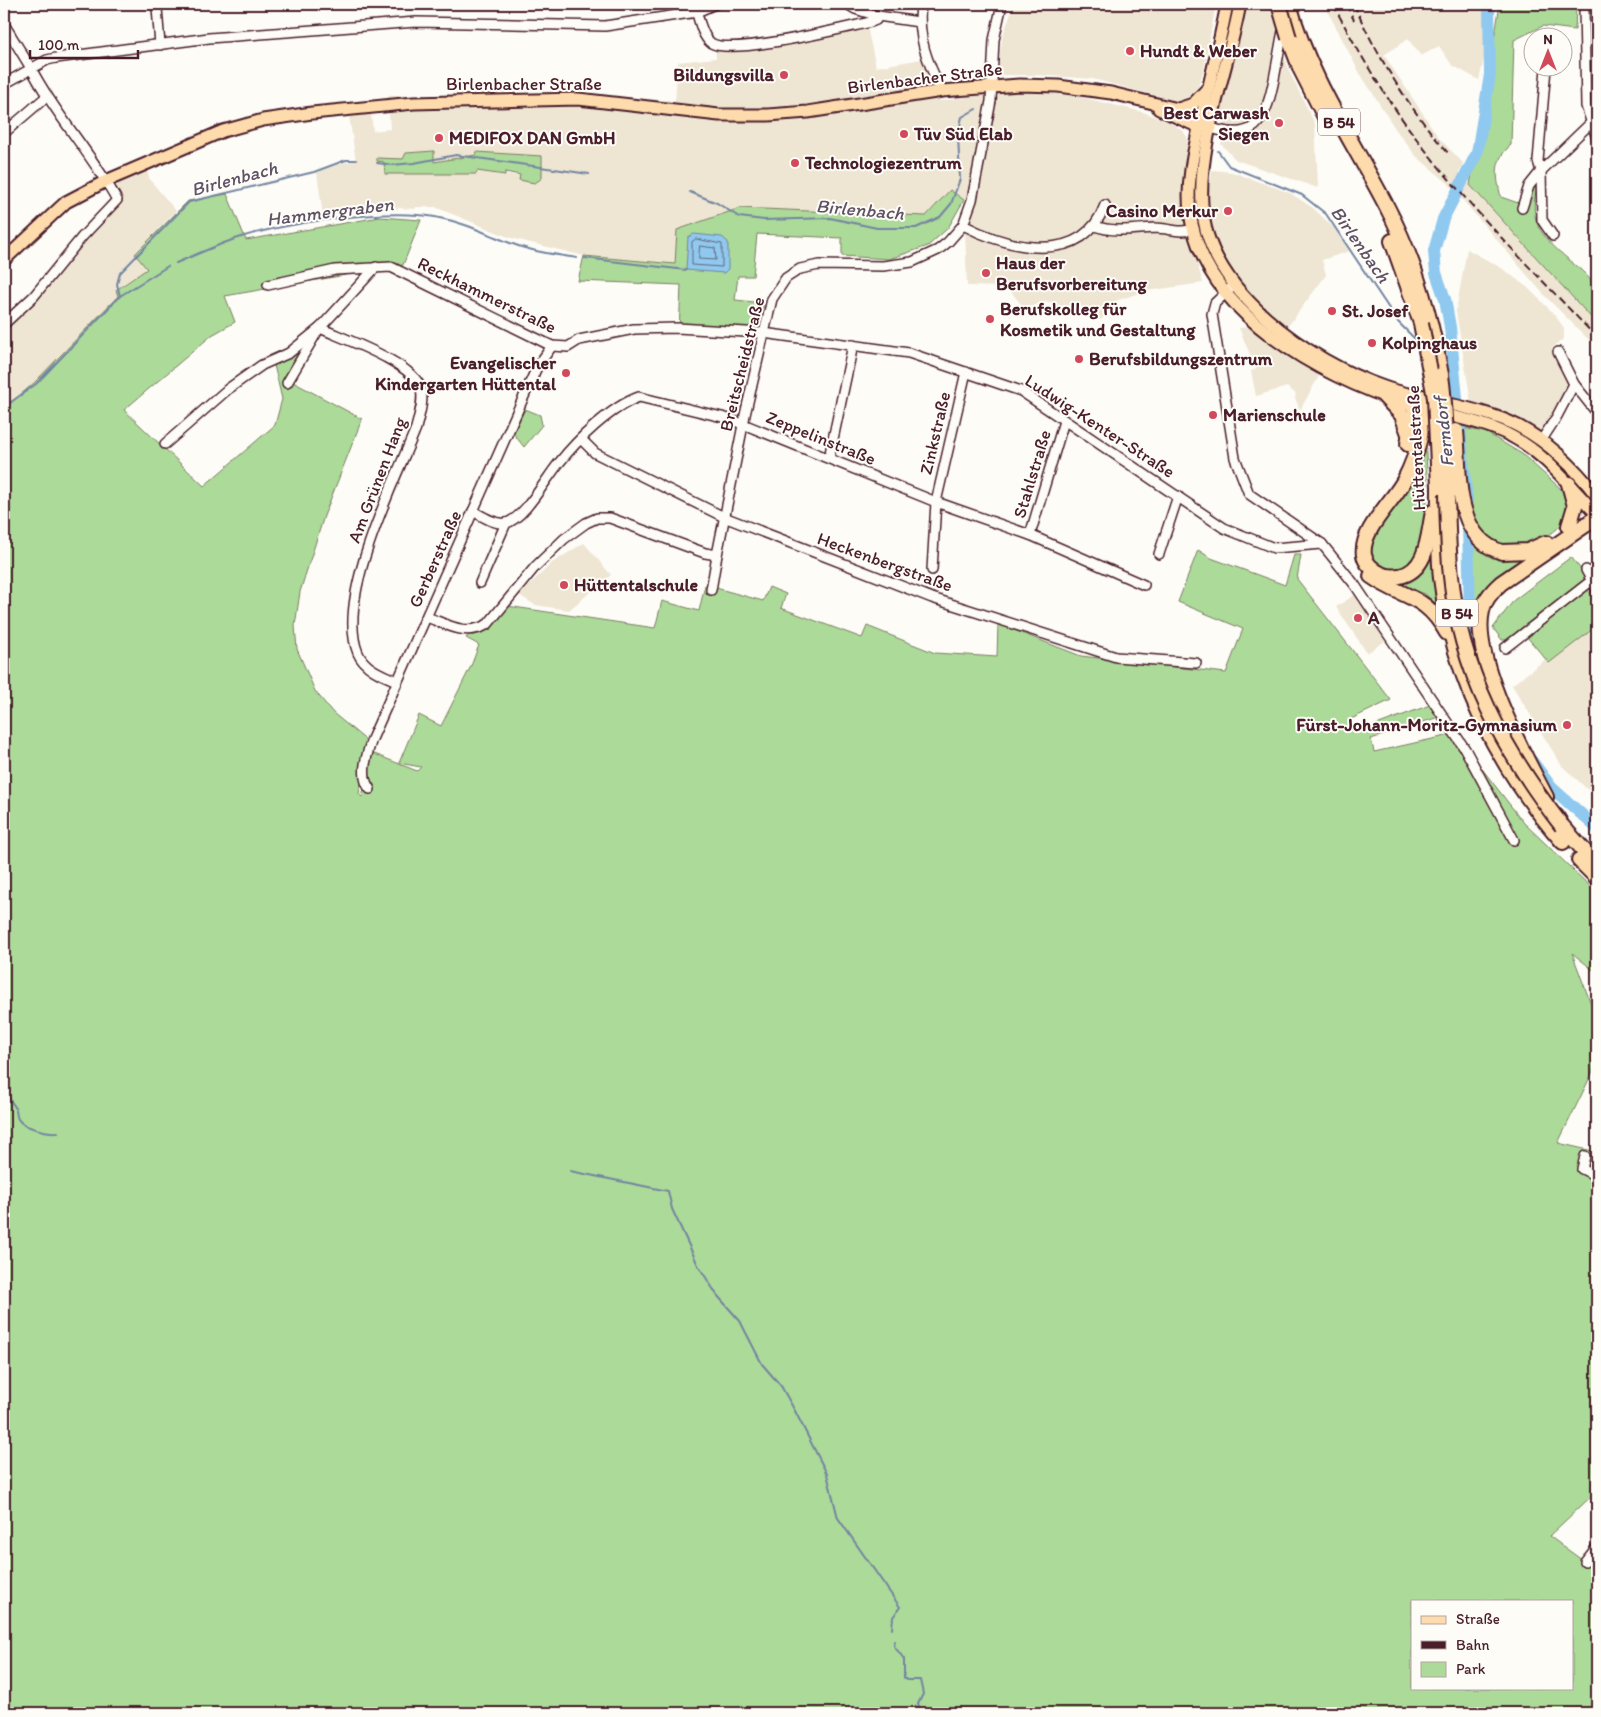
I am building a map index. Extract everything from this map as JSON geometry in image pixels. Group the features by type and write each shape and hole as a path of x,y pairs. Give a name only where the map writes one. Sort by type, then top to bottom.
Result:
{"highway":[{"name":"Hüttentalstraße","path":"1279,4 1301,70 1380,214 1412,294 1427,349 1435,398 1441,576 1454,645 1467,690 1504,761 1554,832 1597,878"},
{"name":"Hüttentalstraße","path":"1288,4 1313,73 1388,210 1411,260 1430,321 1442,375 1447,424 1451,576 1463,643 1478,687 1498,732 1523,773 1562,826 1597,865"},
{"path":"1442,375 1450,393 1466,518 1479,538 1487,546 1502,552 1528,552 1546,543 1569,526 1596,512"},
{"path":"1383,396 1402,415 1410,434"},
{"path":"1420,404 1417,444 1406,479 1374,524 1364,545 1366,562 1372,569 1385,576 1405,574 1416,568 1422,560 1425,550 1438,487"},
{"path":"1420,404 1405,456 1398,473 1364,523 1356,544 1360,566 1368,575 1380,583 1426,605 1435,613 1454,645"},
{"path":"1569,484 1575,506 1569,526"},
{"path":"1562,826 1506,719 1492,680 1482,640 1481,619 1484,604 1494,589 1596,512"}],"main road":[{"path":"1227,4 1200,123 1190,186 1190,212 1202,253 1231,288 1256,323 1293,353 1383,396 1517,426 1541,441 1597,496"},
{"path":"1240,4 1211,128 1202,186 1202,212 1216,254 1231,288 1308,349 1354,374 1420,404"},
{"name":"Birlenbacher Straße","path":"4,260 66,202 106,181 243,124 321,112 414,103 578,98 712,114 768,115 808,112 942,91 992,86 1058,86 1111,94 1178,109 1200,123"},
{"path":"1178,109 1193,104 1208,87"},
{"name":"Birlenbacher Straße","path":"1142,102 1211,128"},
{"path":"1471,416 1520,441 1543,458 1596,512"}],"street":[{"path":"4,84 30,68 56,58 219,37 416,22 605,26 714,4"},
{"path":"847,4 855,9 878,16 919,22"},
{"path":"921,4 919,22 928,64 942,91"},
{"name":"Breitscheidstraße","path":"711,590 724,517 763,333 777,290 786,278 800,269 819,265 883,266 912,262 938,250 963,225 972,200 991,101 994,40 1002,4"},
{"path":"1211,128 1231,132 1246,131 1257,126 1265,116 1270,100 1288,4"},
{"path":"157,8 160,45"},
{"path":"696,8 705,36 711,43 724,45 782,42 871,22 878,16"},
{"path":"1584,9 1586,106 1594,120 1597,138"},
{"path":"4,24 46,97 106,181 117,200 82,237 34,296 4,324"},
{"path":"1545,78 1538,161 1541,171 1542,220 1552,236"},
{"path":"4,133 46,97"},
{"path":"1522,208 1529,186 1541,171 1594,120"},
{"path":"963,225 974,231 1042,248 1070,244 1095,226 1105,205"},
{"path":"1095,226 1138,230 1157,228 1181,233 1194,229"},
{"path":"165,444 228,388 262,365 289,353 320,328 376,267"},
{"name":"Reckhammerstraße","path":"268,286 322,272 392,267 447,292 552,346 568,347 579,340 634,329 677,328 763,333"},
{"path":"1231,288 1215,303 1212,314 1235,458 1249,494 1322,544 1355,585 1390,640 1430,694 1466,749 1514,840"},
{"path":"287,382 320,328"},
{"name":"Am Grünen Hang","path":"320,328 399,365 413,375 421,389 421,408 416,428 367,550 355,589 353,606 353,628 358,653 376,672 397,681"},
{"name":"Ludwig-Kenter-Straße","path":"763,333 909,352 1021,391 1224,528 1274,548 1322,544"},
{"path":"829,458 852,345"},
{"name":"Gerberstraße","path":"370,789 365,783 364,773 368,751 397,681 537,367 552,346"},
{"path":"1558,352 1574,384 1597,413"},
{"name":"Zinkstraße","path":"936,502 966,372"},
{"path":"1541,441 1574,384"},
{"name":"Zeppelinstraße","path":"480,583 506,523 516,517 581,439 621,407 639,398 722,417 743,424 936,502 1030,535 1144,585"},
{"name":"Stahlstraße","path":"1030,535 1064,421"},
{"name":"Heckenbergstraße","path":"581,439 596,453 724,517 932,598 1116,657 1196,663"},
{"path":"1159,554 1178,496"},
{"path":"932,570 936,502"},
{"path":"473,512 493,521 506,523"},
{"path":"427,617 462,631 480,629 488,624 536,567 564,539 586,523 604,517 705,553 717,555"},
{"path":"1586,570 1597,590"},
{"path":"1505,648 1591,581"},
{"path":"1585,1156 1582,1168 1590,1173 1597,1172"},
{"path":"1586,1562 1597,1547"}],"shaded area":[{"name":"Hundt & Weber","path":"1014,4 1216,4 1204,69 1195,96 1180,102 1093,79 1036,75 998,75 1002,38"},
{"path":"1243,4 1270,4 1289,71 1315,124 1318,188 1236,160 1221,144 1224,121 1220,117"},
{"path":"1324,4 1497,4 1479,80 1452,65 1439,46 1421,56 1408,39 1384,55 1439,138 1463,163 1459,173 1597,324 1597,348 1546,297 1448,183 1416,156 1396,130 1358,70"},
{"path":"867,27 876,67 922,59 940,101 1008,91 1068,94 1143,112 1170,122 1183,131 1187,137 1182,214 1203,283 1146,291 1115,301 1101,320 1046,301 1025,309 1007,287 967,286 964,200 950,190 926,216 740,208 678,230 675,264 584,256 511,238 435,207 416,207 415,209 386,207 323,216 317,172 346,162 356,161 349,116 371,114 373,131 390,129 388,96 555,92 675,101 678,62 716,58 715,46","holes":["434,151 434,162 476,155 476,152 542,156 542,178 477,171 476,174 385,173 384,162 404,159 406,153"]},
{"path":"1212,170 1232,172 1290,193 1313,208 1334,228 1349,251 1322,260 1326,275 1288,326 1258,303 1221,257 1213,234 1207,202"},
{"path":"147,171 150,180 176,211 135,254 147,269 116,289 118,296 34,383 4,409 4,318 110,203 118,184"},
{"path":"1467,249 1503,269 1528,288 1554,314 1564,328 1564,338 1552,348 1568,380 1561,402 1542,433 1530,424 1471,402 1456,311"},
{"path":"1250,327 1270,344 1319,376 1300,410 1295,398 1296,394 1287,387 1256,396 1251,371 1256,369 1239,328"},
{"name":"Hüttentalschule","path":"584,543 611,575 569,610 535,605 519,595 552,563"},
{"name":"A","path":"1356,594 1385,641 1367,653 1336,607"},
{"name":"Fürst-Johann-Moritz-Gymnasium","path":"1585,629 1597,644 1597,798 1562,766 1512,685"}],"green space":[{"path":"1500,4 1589,4 1576,6 1575,30 1574,28 1543,26 1539,28 1524,28 1524,35 1514,40 1511,145 1501,157 1497,176 1501,197 1518,203 1538,182 1534,210 1536,221 1547,239 1590,279 1598,297 1597,324 1470,185"},
{"path":"434,151 434,162 476,155 476,152 542,156 542,178 535,183 519,180 520,175 505,172 505,175 477,171 476,174 385,174 384,162 377,161 377,158 403,159 406,153"},
{"path":"950,190 964,200 948,228 928,246 889,259 842,256 842,238 757,234 753,276 738,276 735,300 764,303 756,338 679,332 681,285 578,281 584,256 675,264 677,230 740,208 926,216"},
{"path":"227,194 246,240 380,217 421,220 403,265 225,296 235,322 212,335 124,410 204,486 275,425 282,399 274,365 304,337 315,345 293,382 362,419 324,516 300,592 295,626 297,649 315,691 333,713 368,742 359,794 362,797 372,753 417,771 421,767 399,763 419,715 441,726 471,666 479,645 466,638 475,627 507,606 655,628 662,601 699,611 705,585 763,601 769,587 786,594 781,608 862,638 867,626 935,653 997,657 998,624 1081,656 1226,673 1243,629 1178,602 1198,550 1211,558 1285,585 1294,555 1301,555 1297,579 1391,700 1349,720 1355,733 1438,702 1445,715 1371,739 1374,752 1455,734 1524,823 1597,893 1597,973 1572,953 1597,1020 1597,1063 1558,1143 1597,1152 1597,1491 1549,1536 1597,1571 1597,1713 4,1713 4,409 34,383 118,296 116,290 147,269 135,254 188,201"},
{"path":"525,409 540,415 542,425 524,447 513,433"},
{"path":"1463,428 1485,432 1522,454 1561,489 1568,500 1568,519 1546,537 1529,546 1520,548 1501,545 1484,536 1472,514 1469,500"},
{"path":"1425,438 1427,508 1421,545 1414,559 1405,568 1391,571 1384,569 1373,560 1370,554 1370,540 1402,496"},
{"path":"1472,541 1489,553 1525,557 1526,559 1487,588 1472,613"},
{"path":"1431,551 1436,604 1425,594 1397,583"},
{"path":"1571,557 1587,577 1506,640 1502,640 1493,628 1514,600"},
{"path":"1588,590 1597,601 1597,626 1549,663 1527,637"}],"water":[{"path":"694,234 722,237 728,242 728,269 724,273 686,270 688,237"}],"waterway":[{"name":"Ferndorf","path":"1467,500 1450,327 1445,299 1436,273 1434,251 1443,219 1477,153 1490,75 1489,4"},
{"name":"Birlenbach","path":"690,192 717,203 739,217 764,220 830,218 877,228 916,228 940,217 951,204 960,179 958,134 962,117 976,109"},
{"name":"Birlenbach","path":"1218,151 1229,166 1302,195 1326,214 1398,322 1419,343"},
{"name":"Birlenbach","path":"377,163 392,165 414,163 456,155 589,174"},
{"name":"Birlenbach","path":"4,407 36,384 120,296 117,284 120,273 189,202 314,172 346,160 356,160"},
{"name":"Hammergraben","path":"176,263 232,240 278,228 333,219 389,214 446,219 527,249 577,258"},
{"name":"Hammergraben","path":"585,258 686,270"},
{"name":"Hammergraben","path":"120,296 168,266"},
{"name":"Birlenbach","path":"1447,371 1457,385"},
{"name":"Ferndorf","path":"1468,520 1470,621 1479,654"},
{"name":"Ferndorf","path":"1532,761 1552,788 1597,828"},
{"path":"4,1090 8,1093 16,1109 17,1118 21,1122 36,1129 58,1132"},
{"path":"570,1171 668,1191 672,1209 698,1265 717,1295 740,1321 762,1364 781,1386 795,1411 827,1474 838,1518 900,1607 893,1617 892,1629"},
{"path":"894,1641 894,1646 904,1659 904,1678 907,1680 920,1680 923,1694 918,1704 922,1713"}],"railway":[{"path":"1333,4 1373,75 1419,142 1483,218 1597,338"},
{"path":"1346,4 1354,20"},
{"path":"1354,4 1373,43 1396,83 1422,121 1449,154"}],"place":[{"name":"Hundt & Weber","path":"1130,51"},
{"name":"Bildungsvilla","path":"784,75"},
{"name":"Best Carwash Siegen","path":"1279,123"},
{"name":"Tüv Süd Elab","path":"904,134"},
{"name":"MEDIFOX DAN GmbH","path":"439,138"},
{"name":"Technologiezentrum","path":"795,163"},
{"name":"Casino Merkur","path":"1228,211"},
{"name":"Haus der Berufsvorbereitung","path":"986,273"},
{"name":"St. Josef","path":"1332,311"},
{"name":"Berufskolleg für Kosmetik und Gestaltung","path":"990,319"},
{"name":"Kolpinghaus","path":"1372,343"},
{"name":"Berufsbildungszentrum","path":"1079,359"},
{"name":"Evangelischer Kindergarten Hüttental","path":"566,373"},
{"name":"Marienschule","path":"1213,415"},
{"name":"Hüttentalschule","path":"564,585"},
{"name":"A","path":"1358,618"},
{"name":"Fürst-Johann-Moritz-Gymnasium","path":"1567,725"}]}
